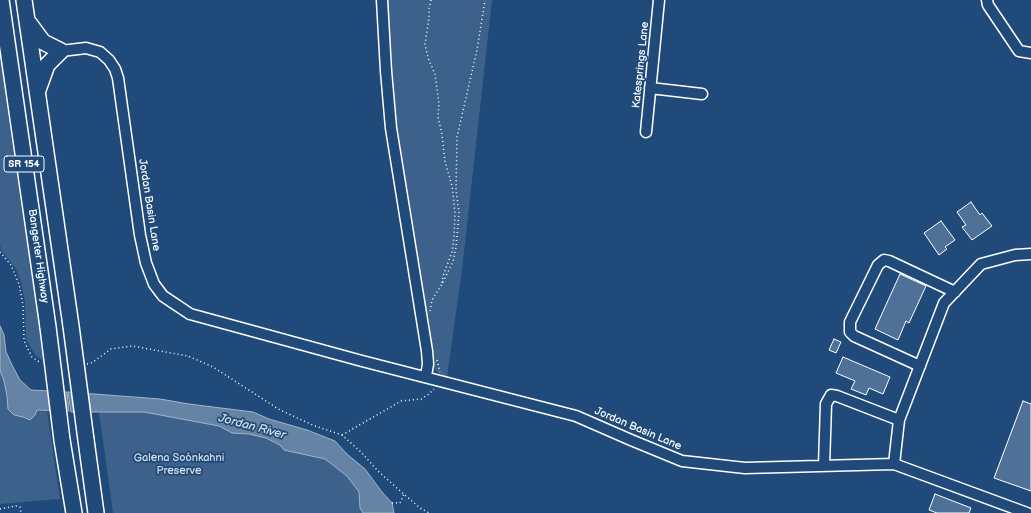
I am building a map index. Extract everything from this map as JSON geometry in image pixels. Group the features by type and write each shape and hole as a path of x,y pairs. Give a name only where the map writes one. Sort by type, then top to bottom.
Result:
{"highway":[{"name":"Bangerter Highway","path":"1,0 48,328 62,440 74,513"},
{"name":"Bangerter Highway","path":"24,0 71,326 96,513"},
{"path":"27,21 43,42 61,51 47,64 37,90"}],"street":[{"path":"382,0 391,128 427,351 428,364 426,376"},
{"name":"Katesprings Lane","path":"646,132 659,0"},
{"path":"987,0 988,5 1019,51 1031,53"},
{"name":"Jordan Basin Lane","path":"61,51 86,48 100,52 109,60 115,69 118,78 144,256 154,284 163,296 190,314 576,416 682,460 745,468 894,464"},
{"path":"650,88 702,94"},
{"path":"1027,513 894,464 899,420 944,303 981,264 1015,255 1031,254"},
{"path":"920,366 854,336 850,332 850,322 878,265 884,260 955,292"},
{"path":"824,466 826,404 830,395 837,396 899,420"}],"path":[{"path":"431,0 425,44 428,58 435,74 438,117 445,161 452,186 455,212 452,252 443,276 442,284"},
{"path":"432,300 453,262 456,247 459,213 456,190 457,137 477,50 485,0"},
{"path":"0,252 11,265 19,284 23,304 24,340 27,350 35,360 43,363"},
{"path":"88,364 97,360 108,350 125,346 140,347 188,356 213,367 280,410 315,426 342,435 361,452 378,471 420,508 429,513"},
{"path":"342,435 350,429 401,401 421,399 429,394 435,386"},
{"path":"392,503 400,503 404,494"},
{"path":"0,509 16,506 20,507 20,513"}],"green space":[{"path":"387,0 492,0 462,270 447,377 441,375 435,370 432,363 398,149 391,90"},
{"path":"0,35 4,63 5,94 44,361 35,355 26,339 25,302 21,282 16,269 1,250 0,243"},
{"path":"0,370 4,381 8,409 14,415 30,420 35,415 37,410 47,411 60,499 0,504"},
{"name":"Galena Soónkahni Preserve","path":"161,410 321,450 364,491 371,513 113,513 99,412"}],"water":[{"path":"0,326 4,335 6,352 20,380 31,390 67,392 69,411 37,410 35,415 30,420 14,415 8,409 4,381 0,370"},
{"name":"Jordan River","path":"68,392 160,399 253,412 269,419 307,430 335,441 347,454 365,469 392,503 394,513 363,513 360,508 359,492 347,476 325,459 284,450 280,445 266,438 249,434 232,433 219,426 144,412 71,412"}],"building":[{"path":"971,202 980,215 982,213 992,226 972,240 962,227 966,225 957,212"},
{"path":"941,221 955,240 945,247 947,249 939,255 924,233"},
{"path":"900,274 926,286 909,323 906,321 898,340 875,329"},
{"path":"834,339 841,342 836,353 829,350"},
{"path":"843,357 890,377 883,394 869,388 866,395 851,389 855,381 836,373"},
{"path":"1023,401 1031,404 1031,491 994,478"},
{"path":"935,494 971,508 969,513 937,513 929,510"}]}
